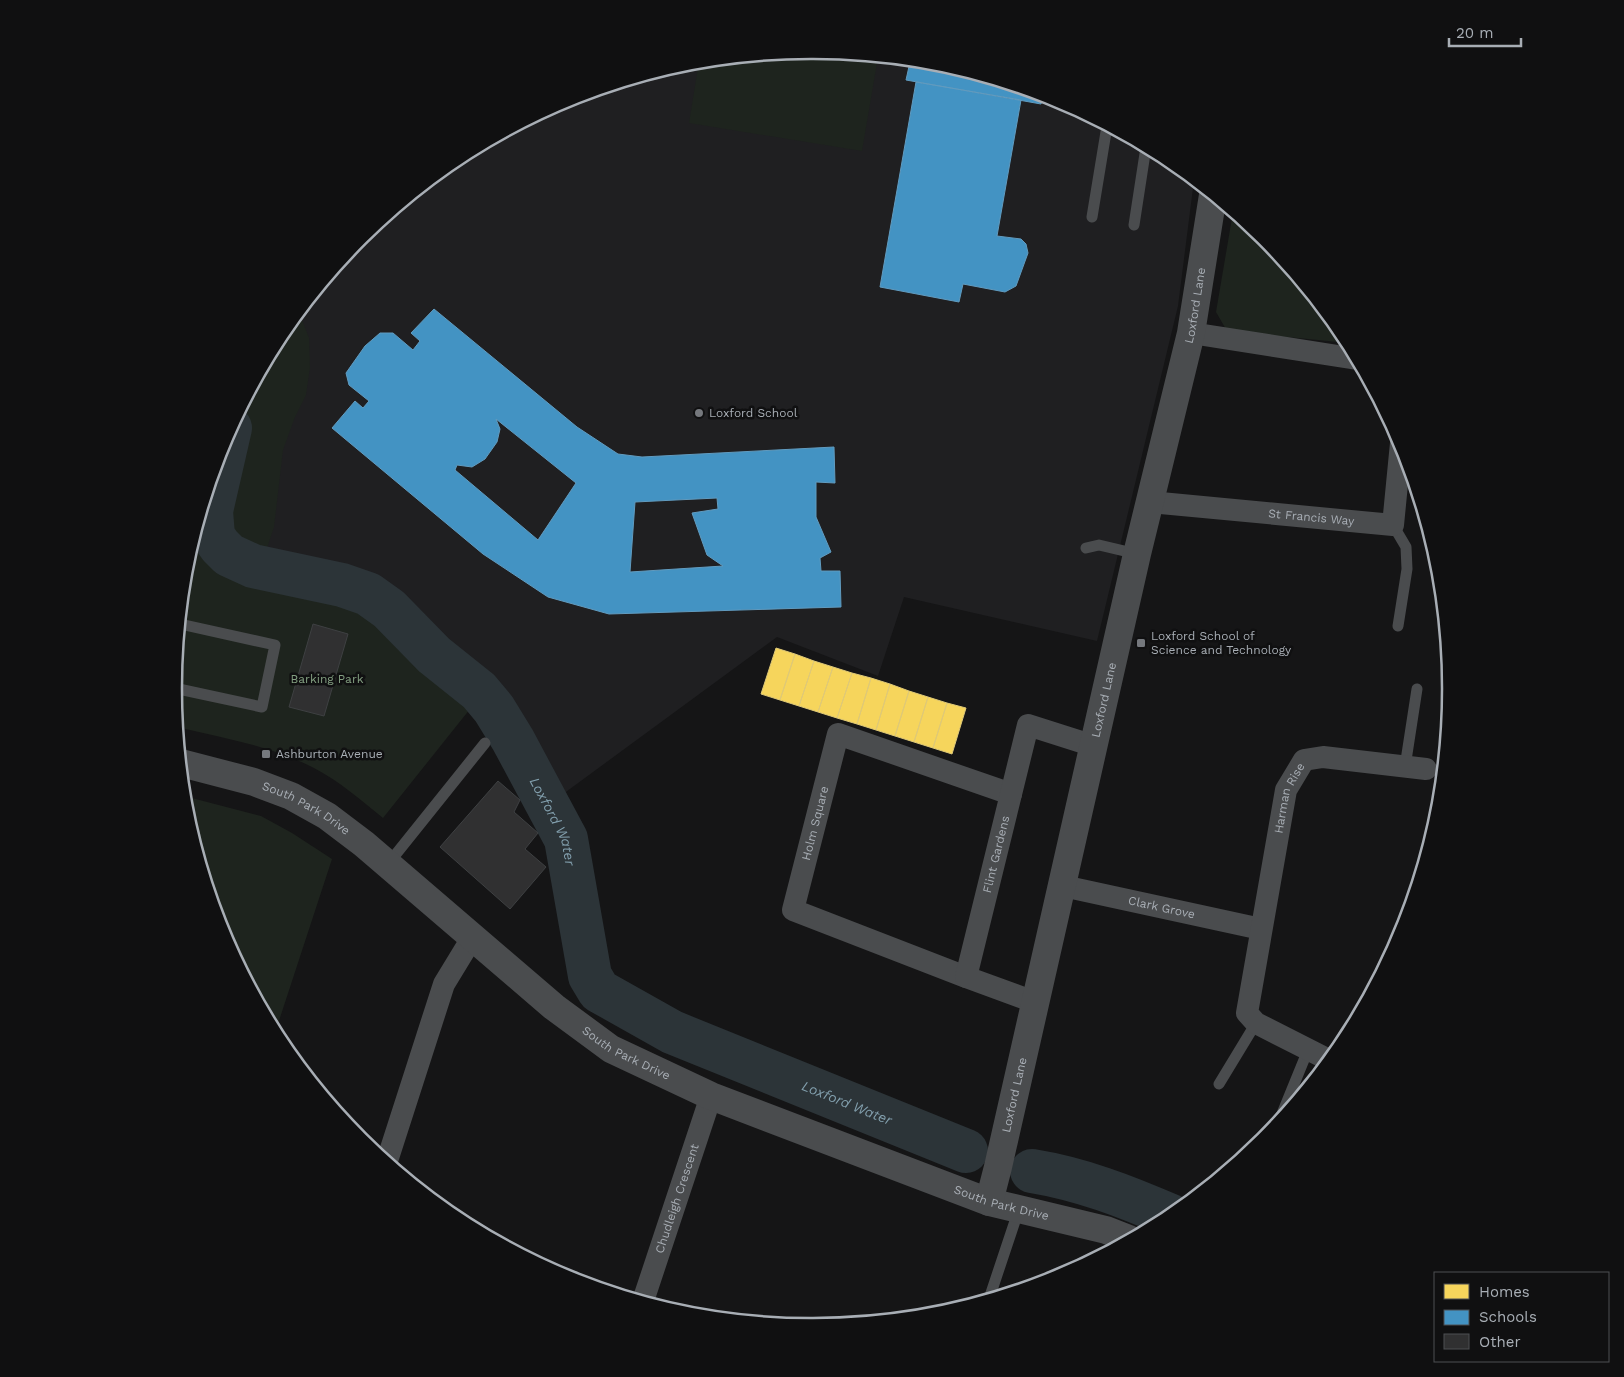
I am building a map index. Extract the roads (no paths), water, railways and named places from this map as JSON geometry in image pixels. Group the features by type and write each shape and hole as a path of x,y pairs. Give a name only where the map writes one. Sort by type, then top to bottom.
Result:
{"street":[{"name":"Loxford Lane","path":"988,1202 1000,1159 1190,333 1212,203"},
{"path":"1190,333 1347,358"},
{"path":"1393,525 1399,462"},
{"name":"St Francis Way","path":"1150,502 1393,525"},
{"name":"Flint Gardens","path":"966,977 1028,725 1094,746"},
{"name":"Holm Square","path":"966,977 793,910 838,734 1011,794"},
{"name":"Harman Rise","path":"1261,929 1286,790 1304,760 1323,757 1416,768"},
{"name":"South Park Drive","path":"187,765 254,782 291,796 327,816 388,864 554,1007 611,1049 711,1096 988,1202 1106,1230 1122,1236"},
{"name":"Clark Grove","path":"1062,886 1261,929"},
{"path":"1261,929 1247,1013 1256,1023 1323,1057"},
{"path":"388,1154 444,984 472,938"},
{"path":"966,977 1036,1003"},
{"name":"Chudleigh Crescent","path":"645,1296 711,1096"}],"lane":[{"path":"1092,217 1106,132"},
{"path":"1134,225 1145,154"},
{"path":"1393,525 1406,547 1407,569 1398,626"},
{"path":"1086,548 1099,545 1138,554"},
{"path":"182,690 262,707 275,645 186,625"},
{"path":"1416,768 1417,689"},
{"path":"388,864 485,742"},
{"path":"1219,1084 1256,1023"},
{"path":"1287,1102 1308,1050"},
{"path":"991,1292 1019,1210"}],"waterway":[{"name":"Loxford Water","path":"218,481 211,511 213,536 229,555 253,566 342,585 368,594 389,609 434,655 479,691 494,709 513,740 566,839 590,976 599,991 672,1032 966,1151"},
{"name":"Loxford Water","path":"1032,1171 1050,1174 1103,1189 1162,1212"}],"place":[{"name":"Loxford School","path":"699,413"},
{"name":"Loxford School of Science and Technology","path":"1141,643"},
{"name":"Ashburton Avenue","path":"266,754"}],"park label":[{"name":"Barking Park","path":"327,679"}]}
